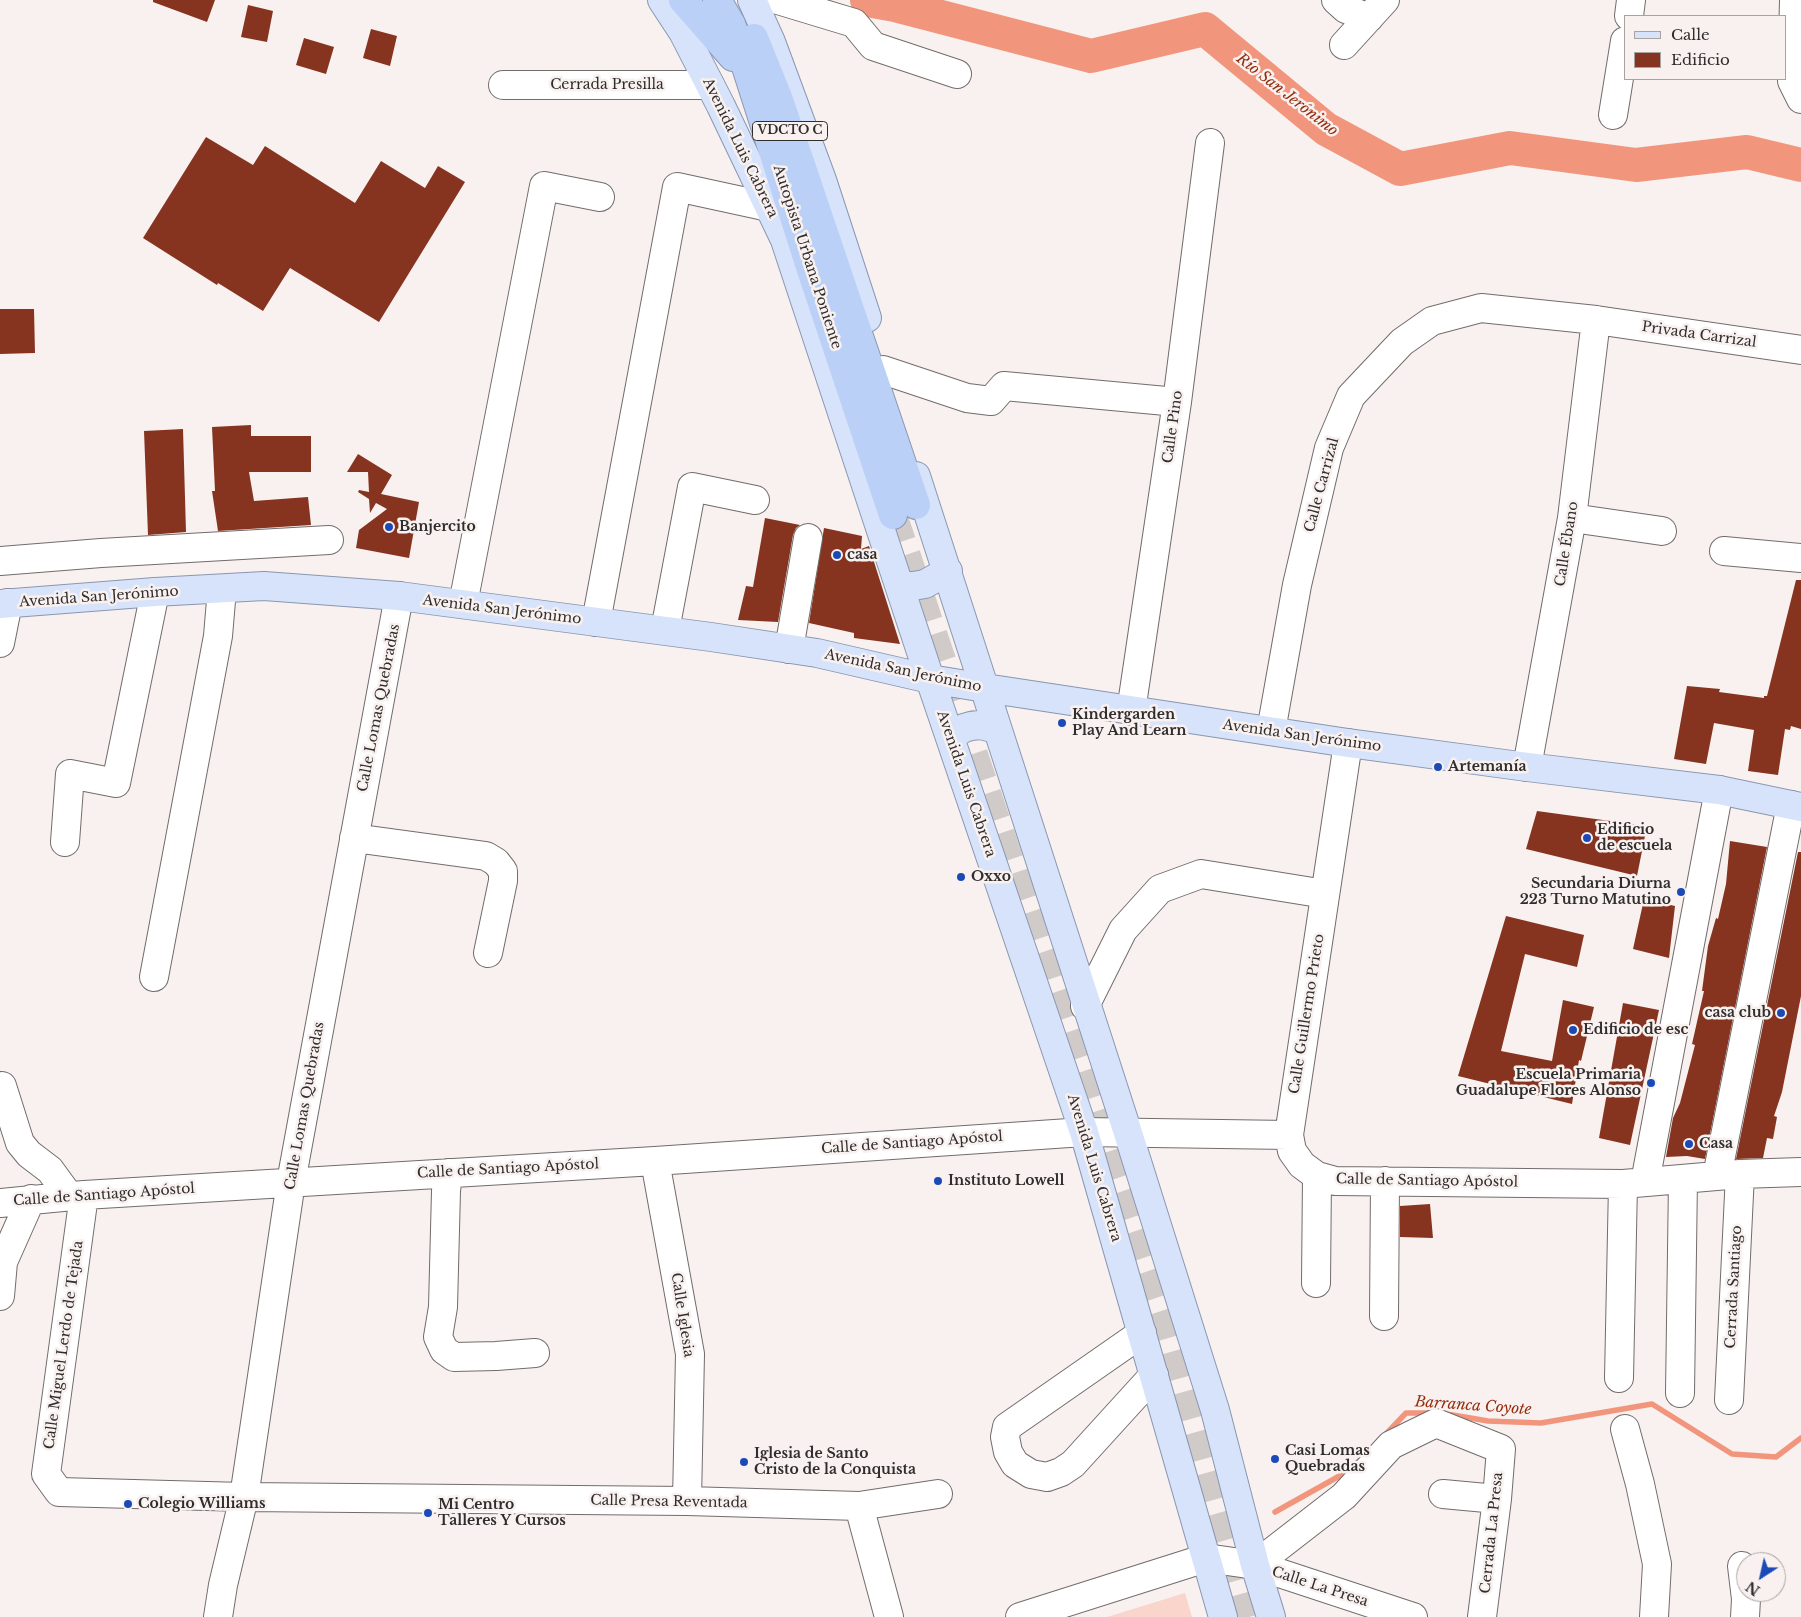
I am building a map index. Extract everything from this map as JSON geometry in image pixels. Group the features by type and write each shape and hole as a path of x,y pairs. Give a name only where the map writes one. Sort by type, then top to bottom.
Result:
{"highway":[{"path":"677,0 683,32"},
{"path":"683,0 733,57"},
{"path":"697,0 733,57 760,112"},
{"name":"Autopista Urbana Poniente","path":"717,0 731,24 740,48 760,112 904,510 783,109 737,0"}],"main road":[{"name":"Avenida Luis Cabrera","path":"662,0 683,32 722,106 785,240 930,679 1084,1132 1223,1617"},
{"path":"752,0 771,42 822,180 948,571 1215,1410 1255,1566 1271,1617"},
{"path":"900,586 925,584 948,571"},
{"name":"Avenida San Jerónimo","path":"4,603 264,586 399,596 665,630 817,653 930,679 1131,711 1348,743 1719,790 1796,806"},
{"path":"950,737 964,728 972,726 980,725 997,729"}],"street":[{"path":"778,0 854,22 873,46 957,74"},
{"path":"1336,0 1346,9 1377,9"},
{"path":"1629,15 1631,0"},
{"path":"1794,0 1797,90"},
{"path":"1344,45 1377,9"},
{"path":"1613,115 1624,47"},
{"name":"Cerrada Presilla","path":"503,86 710,85"},
{"name":"Calle Pino","path":"1131,711 1177,402 1210,143"},
{"path":"463,604 544,186 600,197"},
{"path":"596,622 677,187 769,207"},
{"name":"Calle Carrizal","path":"1271,731 1297,585 1329,448 1351,396 1402,342 1432,321 1481,308 1596,320"},
{"name":"Privada Carrizal","path":"1596,320 1801,350"},
{"name":"Calle Ébano","path":"1527,767 1572,518 1596,320"},
{"path":"883,370 967,398 991,401 1004,386 1177,402"},
{"path":"665,630 692,487 755,500"},
{"path":"1572,518 1662,531"},
{"path":"789,649 808,538"},
{"path":"0,561 101,553 329,540"},
{"path":"1724,551 1801,558"},
{"path":"154,977 218,636 222,589"},
{"path":"65,842 70,774 116,783 155,592"},
{"name":"Calle Lomas Quebradas","path":"218,1617 223,1585 244,1497 291,1182 399,596"},
{"path":"0,643 4,603"},
{"name":"Calle Guillermo Prieto","path":"1289,1134 1348,743"},
{"path":"1619,1378 1634,1183 1719,790"},
{"name":"Cerrada Santiago","path":"1729,1400 1728,1175 1796,806"},
{"path":"354,838 486,856 496,862 503,871 503,881 488,953"},
{"path":"1086,1006 1122,930 1160,889 1201,874 1326,894"},
{"path":"2,1086 20,1142 29,1154 77,1195"},
{"name":"Calle de Santiago Apóstol","path":"0,1202 77,1195 654,1161 1084,1132 1289,1134 1292,1151 1302,1165 1317,1176 1335,1181 1634,1183 1728,1175 1801,1172"},
{"name":"Calle Iglesia","path":"654,1161 690,1354 687,1501"},
{"path":"448,1172 443,1306 438,1337 444,1350 454,1357 534,1353"},
{"path":"1316,1283 1317,1176"},
{"path":"1680,1392 1683,1179"},
{"path":"1384,1316 1385,1181"},
{"name":"Calle Miguel Lerdo de Tejada","path":"59,1492 46,1474 77,1195"},
{"path":"0,1296 1,1263 31,1199"},
{"path":"1142,1333 1007,1427 1005,1437 1008,1452 1015,1464 1031,1474 1047,1477 1061,1472 1073,1464 1154,1375"},
{"name":"Cerrada La Presa","path":"1255,1566 1344,1496 1391,1445 1436,1423 1501,1449 1497,1499 1482,1617"},
{"path":"1625,1429 1640,1484 1657,1564 1654,1617"},
{"name":"Calle Presa Reventada","path":"59,1492 244,1497 687,1501 859,1506 938,1494"},
{"path":"1443,1494 1497,1499"},
{"path":"859,1506 888,1617"},
{"path":"1020,1617 1206,1558 1255,1566"},
{"name":"Calle La Presa","path":"1255,1566 1413,1617"},
{"path":"1745,1617 1746,1602"}],"shaded area":[{"path":"1185,1593 1192,1617 1107,1617"}],"building":[{"path":"153,0 215,0 207,22 153,2"},
{"path":"248,5 273,11 267,42 241,37"},
{"path":"371,29 397,36 390,66 363,58"},
{"path":"304,38 334,47 326,74 296,65"},
{"path":"206,137 253,165 265,146 355,203 381,161 425,188 438,166 465,182 379,322 290,268 263,311 218,283 217,285 143,238"},
{"path":"0,309 34,309 35,353 0,354"},
{"path":"251,425 251,436 311,436 311,472 249,472 254,501 308,497 311,525 218,531 212,491 215,491 212,427"},
{"path":"183,429 186,532 148,535 144,431"},
{"name":"Banjercito","path":"358,454 392,475 381,494 419,502 409,558 356,548 359,530 387,509 376,503 370,513 369,499 358,492 359,490 369,492 368,472 347,472"},
{"path":"765,518 800,525 796,528 793,535 778,622 738,620 746,586 753,587"},
{"path":"824,528 862,536 861,549 869,546 900,644 854,638 854,633 809,623"},
{"path":"1796,580 1801,580 1801,729 1791,726 1790,730 1785,729 1778,775 1748,771 1754,730 1714,723 1706,764 1674,759 1687,686 1720,689 1719,692 1764,698 1764,696 1767,696"},
{"name":"Edificio de escuela","path":"1537,811 1647,826 1637,876 1526,849"},
{"path":"1730,841 1767,847 1705,1159 1687,1156 1666,1157 1673,1118 1680,1103 1695,1045 1692,1044 1704,991 1702,991 1708,946 1716,918 1718,919 1726,884"},
{"path":"1798,852 1801,852 1801,996 1782,1092 1774,1116 1777,1117 1773,1139 1767,1138 1763,1158 1736,1159"},
{"path":"1644,899 1675,906 1669,958 1633,949"},
{"path":"1506,916 1584,935 1577,967 1525,954 1501,1051 1552,1061 1563,1000 1594,1007 1581,1061 1579,1060 1572,1104 1458,1076"},
{"path":"1623,1003 1659,1010 1630,1145 1599,1138"},
{"path":"1430,1204 1433,1238 1400,1237 1400,1206"}],"waterway":[{"name":"Río San Jerónimo","path":"867,0 895,5 1091,56 1205,29 1326,129 1400,169 1510,148 1636,165 1747,152 1801,165"},
{"name":"Barranca Coyote","path":"1447,1414 1488,1421 1541,1423 1652,1404 1732,1454 1776,1457 1801,1438"},
{"name":"Barranca Coyote","path":"1386,1434 1406,1413 1431,1413"},
{"name":"Barranca Coyote","path":"1275,1512 1343,1474 1360,1460"}],"tunnel":[{"path":"893,515 1170,1335 1249,1617"}],"place":[{"name":"Banjercito","path":"389,527"},
{"name":"casa","path":"837,555"},
{"name":"Kindergarden Play And Learn","path":"1062,723"},
{"name":"Artemanía","path":"1438,767"},
{"name":"Edificio de escuela","path":"1587,838"},
{"name":"Oxxo","path":"961,877"},
{"name":"Secundaria Diurna 223 Turno Matutino","path":"1681,892"},
{"name":"casa club","path":"1781,1013"},
{"name":"Edificio de esc","path":"1573,1030"},
{"name":"Escuela Primaria Guadalupe Flores Alonso","path":"1651,1083"},
{"name":"Casa","path":"1689,1144"},
{"name":"Instituto Lowell","path":"938,1181"},
{"name":"Casi Lomas Quebradas","path":"1275,1459"},
{"name":"Iglesia de Santo Cristo de la Conquista","path":"744,1462"},
{"name":"Colegio Williams","path":"128,1504"},
{"name":"Mi Centro Talleres Y Cursos","path":"428,1513"}]}
